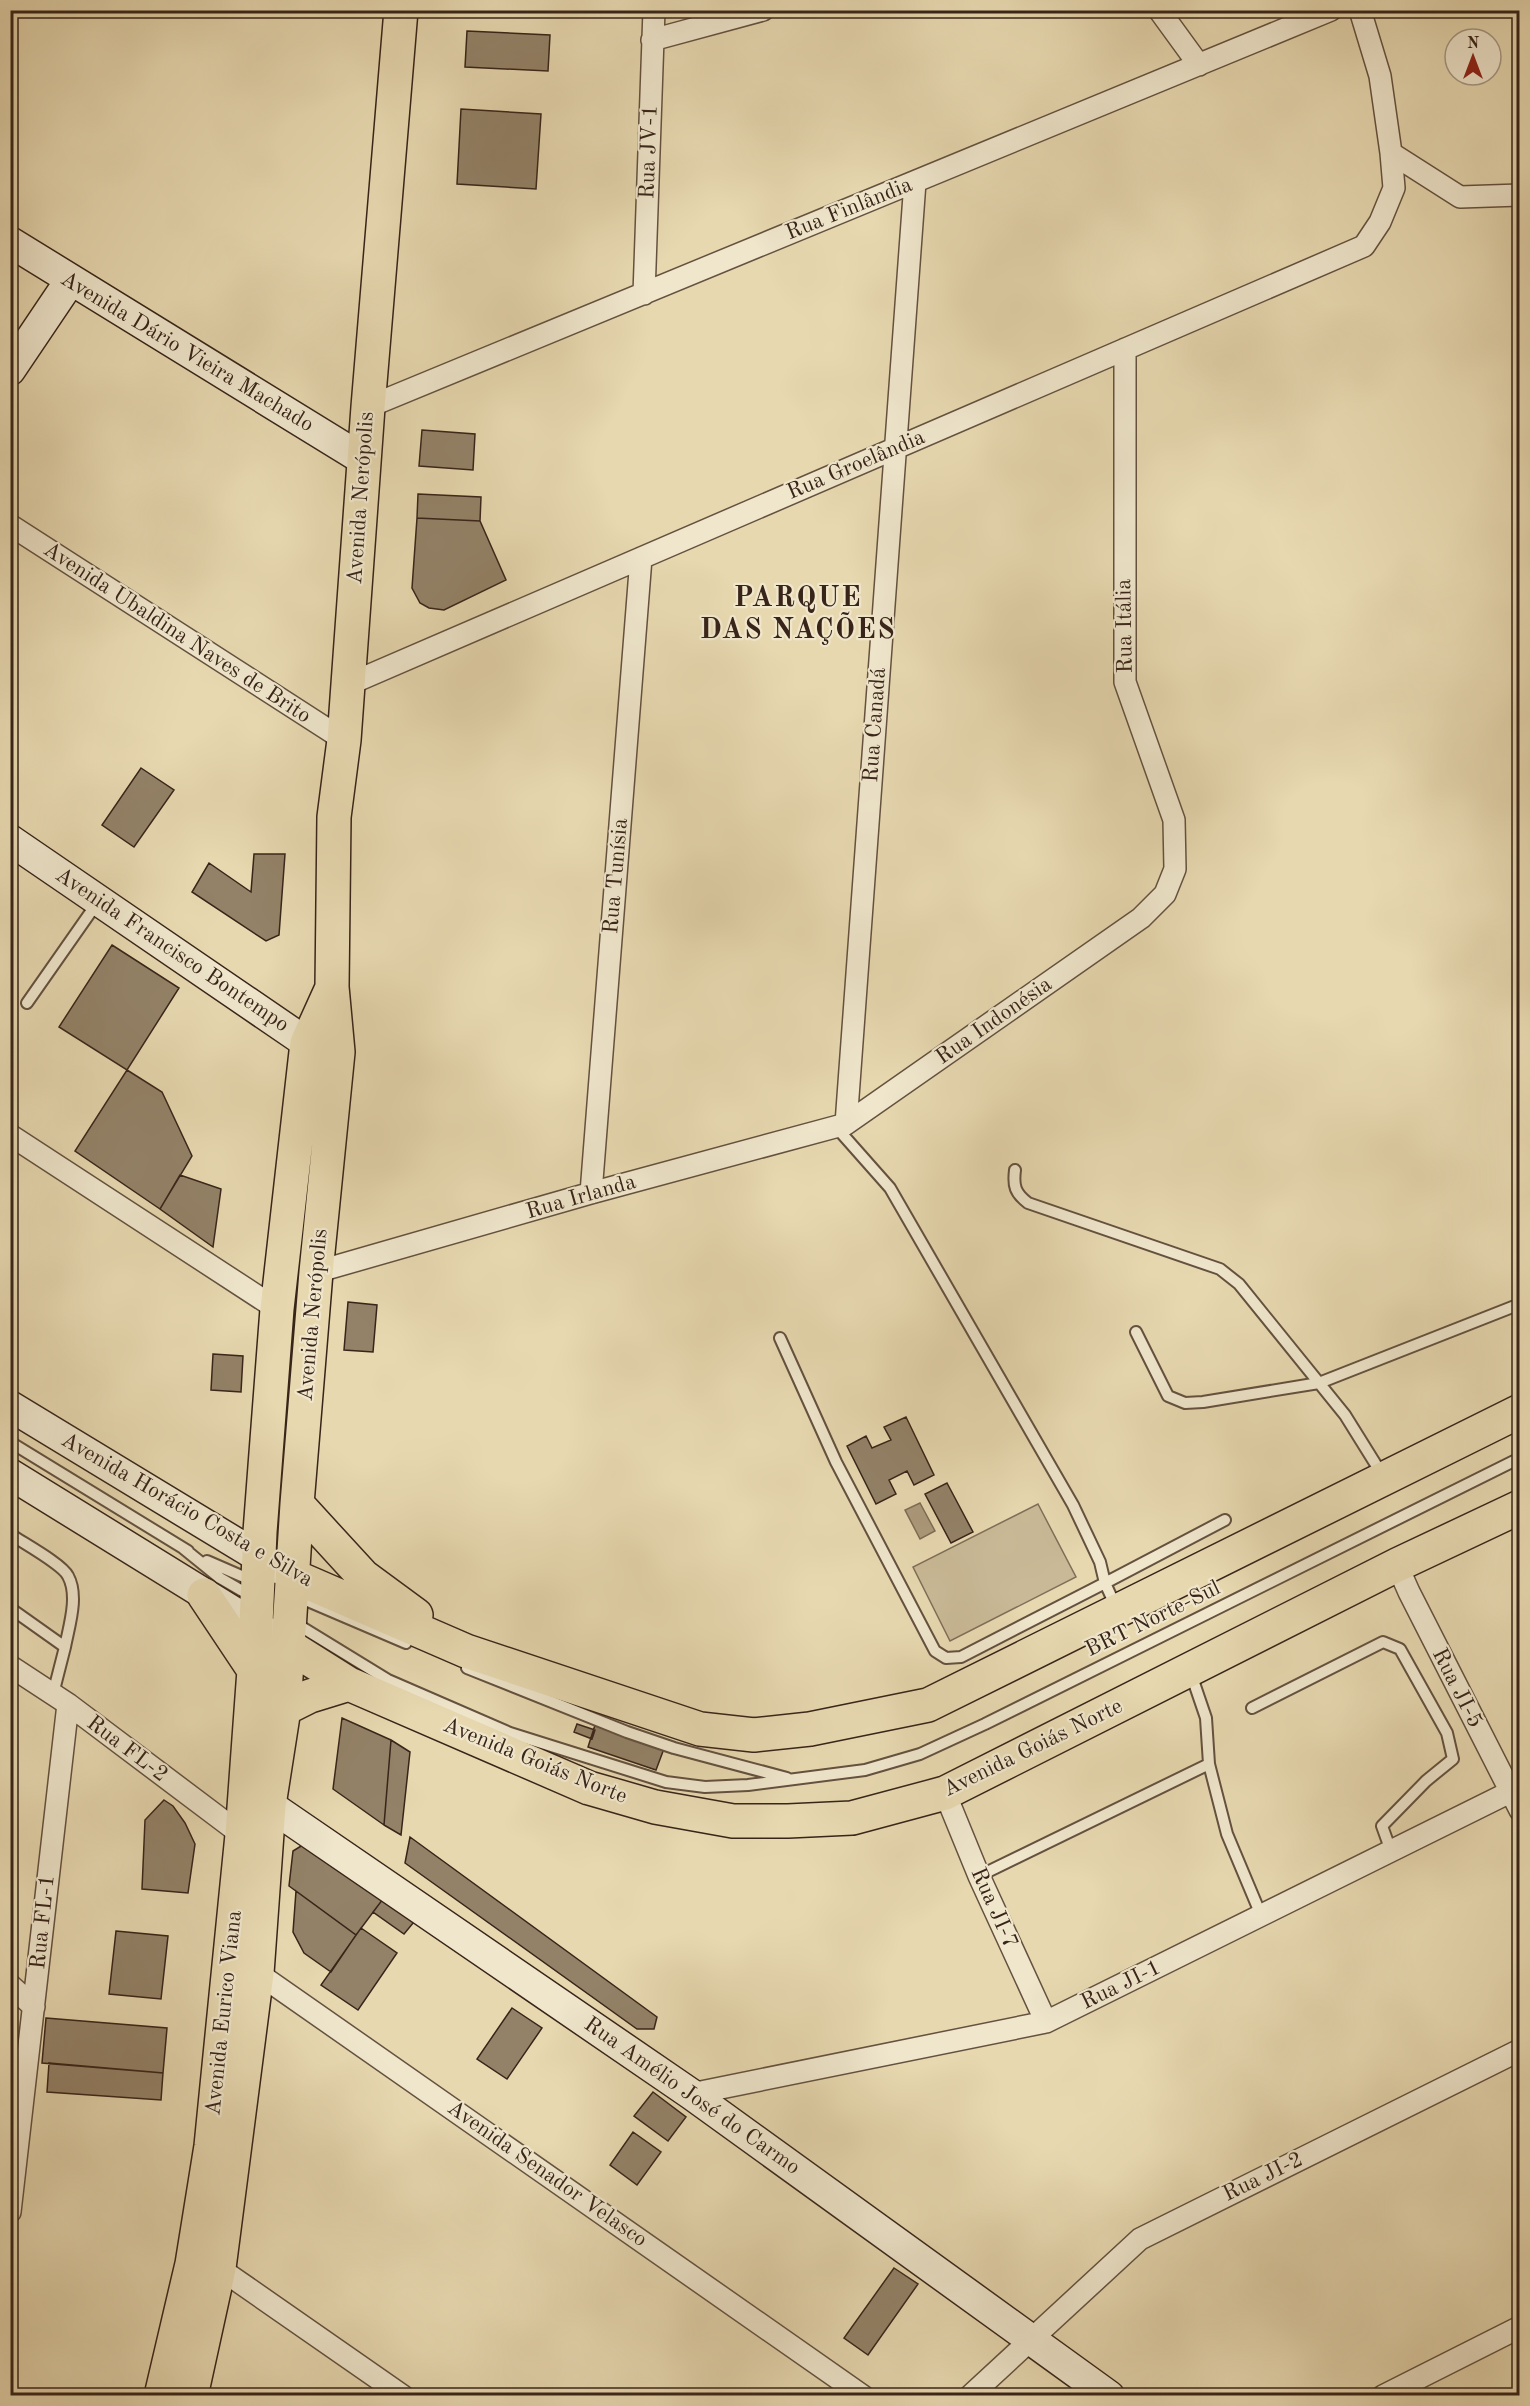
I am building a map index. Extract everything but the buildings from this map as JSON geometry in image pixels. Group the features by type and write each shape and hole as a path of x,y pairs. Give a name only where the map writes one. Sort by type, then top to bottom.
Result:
{"main road":[{"name":"Avenida Nerópolis","path":"274,1600 277,1310 332,987 334,817 344,740 368,407 401,10"},
{"name":"Avenida Nerópolis","path":"274,1600 297,1504 316,1272 322,1047"},
{"path":"297,1504 363,1576 460,1657 700,1729 754,1736 810,1729 928,1706 1112,1597 1384,1478 1520,1411"},
{"name":"Avenida Goiás Norte","path":"349,1684 589,1788 655,1807 733,1821 852,1818 945,1793 1397,1565 1520,1507"},
{"path":"204,1595 254,1670"},
{"name":"Avenida Horácio Costa e Silva","path":"274,1600 460,1657"},
{"name":"Avenida Horácio Costa e Silva","path":"274,1600 349,1684"},
{"name":"Avenida Eurico Viana","path":"191,2396 205,2266 211,2146 242,1835 254,1670 274,1600"},
{"name":"Avenida Eurico Viana","path":"161,2396 205,2266 257,1973 269,1805 284,1709 274,1600"},
{"path":"284,1709 310,1696 349,1684"}],"street":[{"name":"Rua JV-1","path":"644,294 654,10"},
{"path":"652,40 764,10"},
{"path":"1159,10 1199,65"},
{"name":"Rua Finlândia","path":"368,407 1330,10"},
{"path":"1360,10 1380,76 1391,153 1460,197 1520,195"},
{"name":"Rua Groelândia","path":"347,685 1364,246 1380,222 1394,188 1391,153"},
{"name":"Rua Canadá","path":"841,1126 915,182"},
{"name":"Avenida Dário Vieira Machado","path":"10,242 364,460"},
{"path":"10,370 70,280"},
{"name":"Rua Itália","path":"1125,349 1125,682 1174,820 1174,869 1166,894 1141,918"},
{"name":"Avenida Ubaldina Naves de Brito","path":"10,525 344,740"},
{"name":"Rua Tunísia","path":"591,1193 641,558"},
{"name":"Avenida Francisco Bontempo","path":"10,840 322,1047"},
{"name":"Rua Indonésia","path":"841,1126 1141,918"},
{"name":"Rua Irlanda","path":"316,1272 591,1193 841,1126"},
{"path":"10,1135 277,1310"},
{"name":"Avenida Horácio Costa e Silva","path":"10,1406 274,1600"},
{"name":"Avenida Horácio Costa e Silva","path":"10,1474 204,1595 274,1600"},
{"name":"Rua JI-5","path":"1397,1565 1516,1796"},
{"name":"Rua FL-2","path":"10,1666 61,1699 242,1835"},
{"name":"Rua FL-1","path":"11,2204 34,2007 61,1699"},
{"name":"Rua JI-7","path":"945,1793 1046,2022"},
{"name":"Rua JI-1","path":"691,2094 1046,2022 1391,1851 1516,1796"},
{"name":"Rua Amélio José do Carmo","path":"269,1805 691,2094 1109,2396"},
{"name":"Avenida Senador Velasco","path":"230,1953 863,2396"},
{"path":"10,1985 34,2007"},
{"name":"Rua JI-2","path":"970,2396 1140,2239 1520,2050"},
{"path":"205,2266 403,2396"},
{"path":"1383,2396 1520,2327"}],"lane":[{"path":"27,1003 99,900"},
{"path":"841,1126 890,1188 1073,1505 1100,1562 1112,1597"},
{"path":"1015,1170 1013,1185 1018,1195 1028,1203 1220,1269 1239,1284 1345,1415 1384,1478"},
{"path":"1136,1332 1168,1396 1185,1403 1203,1402 1319,1383 1520,1304"},
{"path":"780,1338 836,1462 935,1651 946,1658 961,1657 1112,1597 1225,1521"},
{"path":"10,1442 183,1548 274,1600"},
{"name":"BRT Norte-Sul","path":"274,1600 388,1680 510,1733 666,1782 705,1787 793,1780 865,1770 920,1754 1017,1709 1520,1458"},
{"path":"10,1534 68,1575 72,1606 65,1647 61,1699"},
{"path":"183,1548 220,1578 274,1600 413,1645"},
{"path":"10,1608 65,1647"},
{"path":"1251,1708 1383,1642 1400,1649 1447,1733 1453,1759 1426,1781 1382,1827 1391,1851"},
{"path":"460,1657 627,1732 674,1748 793,1780"},
{"path":"1190,1671 1206,1718 1209,1764 1227,1834 1261,1915"},
{"path":"980,1876 1209,1764"}],"shaded area":[{"path":"920,1503 935,1531 920,1539 905,1510"},
{"path":"1038,1504 1076,1577 950,1641 913,1567"}],"district":[{"name":"PARQUE DAS NAÇÕES","path":"798,615"}]}
